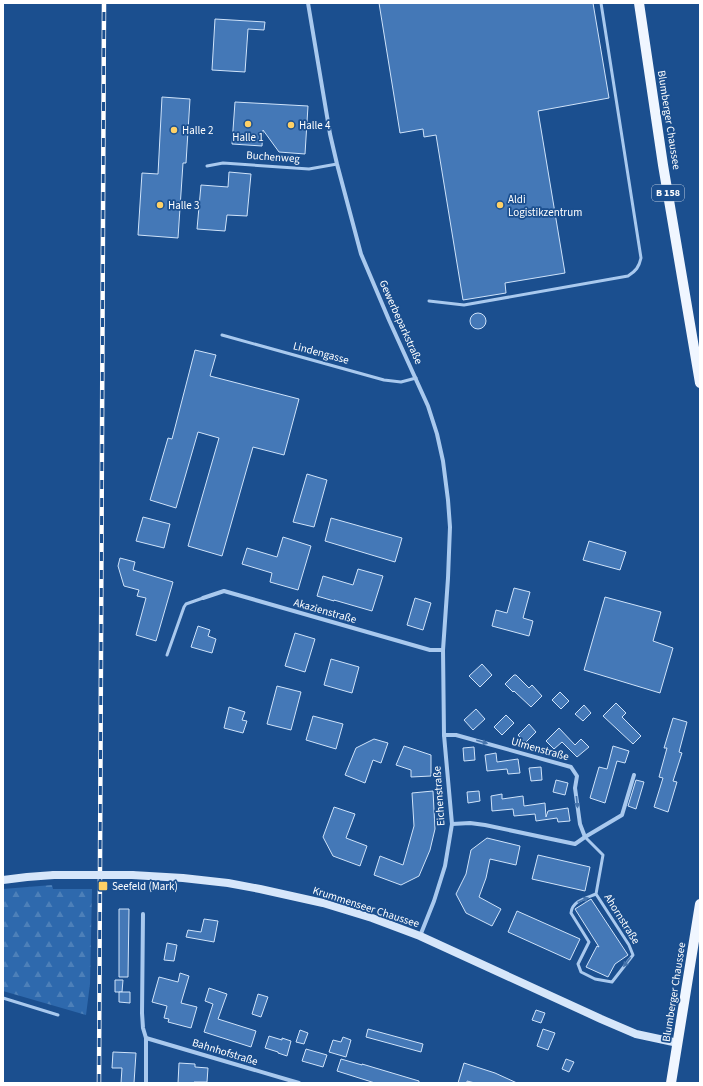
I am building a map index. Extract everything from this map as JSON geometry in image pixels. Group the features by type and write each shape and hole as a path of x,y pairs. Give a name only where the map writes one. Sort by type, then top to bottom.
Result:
{"main road":[{"name":"Blumberger Chaussee","path":"639,3 663,165 700,383"},
{"name":"Krummenseer Chaussee","path":"3,880 54,875 132,875 183,878 228,883 323,903 372,918 420,936 636,1034 678,1043"},
{"name":"Blumberger Chaussee","path":"671,1083 700,904"}],"street":[{"name":"Gewerbeparkstraße","path":"308,3 330,134 361,254 428,406 437,434 443,461 450,527 443,650"},
{"name":"Akazienstraße","path":"202,598 224,591 430,650 443,650"},
{"name":"Eichenstraße","path":"420,936 434,901 445,866 452,824 444,735 443,650"},
{"name":"Ulmenstraße","path":"444,735 456,735 572,767 577,776 575,788 580,824 585,837"},
{"path":"452,824 470,823 485,825 575,844 622,815 634,775"},
{"path":"143,914 142,1013 143,1028 146,1038 146,1083"},
{"name":"Bahnhofstraße","path":"146,1038 299,1083"}],"lane":[{"path":"429,301 464,305 628,276 635,272 639,266 641,258 601,3"},
{"name":"Buchenweg","path":"207,166 223,163 309,168 337,164"},
{"name":"Lindengasse","path":"222,335 384,380 401,382 416,378"},
{"path":"167,656 184,607 186,604 202,598"},
{"name":"Ahornstraße","path":"585,837 603,855 596,894 633,955 612,982 595,979 580,972 578,964 589,942 571,913 572,908 576,903 596,894"},
{"path":"3,998 58,1016"}],"green space":[{"path":"52,885 53,889 92,889 90,984 86,1015 3,991 3,889"}],"building":[{"name":"Aldi Logistikzentrum","path":"379,3 593,3 609,98 538,111 565,273 505,283 506,293 463,300 436,135 424,137 423,129 400,133"},
{"path":"215,19 265,22 264,30 248,29 245,72 212,70"},
{"path":"162,97 190,99 186,163 183,163 178,238 138,235 142,173 158,174"},
{"path":"235,102 308,106 305,154 279,152 263,130 262,146 232,144"},
{"path":"229,172 251,174 247,216 227,215 225,231 197,229 201,185 228,187"},
{"path":"478,313 485,318 486,321 481,328 478,329 471,324 470,321 475,314"},
{"path":"195,350 216,355 210,376 299,399 284,455 253,447 222,556 188,546 219,438 198,432 176,508 150,500 168,438 172,439"},
{"path":"307,474 327,480 314,527 293,522"},
{"path":"143,517 170,524 164,548 136,541"},
{"path":"331,518 402,538 395,562 325,541"},
{"path":"283,537 311,546 298,590 270,582 272,573 242,564 247,548 277,557"},
{"path":"589,541 626,552 620,570 583,560"},
{"path":"120,558 135,562 133,570 173,582 156,641 136,635 146,598 137,596 139,590 124,586 118,566"},
{"path":"358,569 383,576 372,611 317,596 323,576 353,585"},
{"path":"514,588 530,592 523,618 533,621 529,636 492,626 496,610 507,613"},
{"path":"605,597 661,612 653,641 673,648 660,693 584,670"},
{"path":"415,598 431,603 423,630 407,625"},
{"path":"198,626 210,630 208,636 216,639 212,653 191,647"},
{"path":"295,633 315,639 305,672 285,666"},
{"path":"331,659 359,667 352,693 324,685"},
{"path":"482,664 492,675 480,687 469,676"},
{"path":"514,675 516,675 529,688 532,685 542,696 531,707 505,684"},
{"path":"277,686 301,692 291,730 267,724"},
{"path":"560,692 569,701 561,709 552,700"},
{"path":"616,703 626,713 622,717 641,736 633,744 603,716"},
{"path":"584,705 591,713 583,721 575,714"},
{"path":"229,707 245,712 242,720 247,721 243,733 224,728"},
{"path":"476,709 485,719 473,730 464,720"},
{"path":"506,715 514,723 502,735 494,727"},
{"path":"313,716 343,724 336,749 306,740"},
{"path":"673,718 687,722 679,752 682,753 673,781 677,782 668,812 654,807 663,778 659,777 667,748 664,748"},
{"path":"529,724 536,732 525,743 518,735"},
{"path":"559,728 575,745 581,739 589,747 577,757 562,742 554,749 546,741"},
{"path":"374,739 388,743 381,763 373,760 365,783 345,775 356,748"},
{"path":"404,746 431,755 431,776 411,777 411,770 396,765"},
{"path":"613,746 629,751 625,763 617,761 605,803 590,798 599,767 607,769"},
{"path":"474,747 475,760 464,761 463,748"},
{"path":"496,753 497,762 518,759 520,773 508,774 507,769 487,771 485,755"},
{"path":"541,767 542,780 531,781 529,768"},
{"path":"556,780 568,783 565,795 553,792"},
{"path":"636,780 644,782 636,809 628,806"},
{"path":"433,791 435,829 430,850 419,876 401,885 374,875 380,856 403,865 414,826 412,793"},
{"path":"479,791 480,801 468,803 467,792"},
{"path":"502,794 502,799 523,796 524,806 545,803 546,817 548,811 568,808 570,821 558,822 557,818 536,821 535,814 514,816 513,809 492,811 491,796"},
{"path":"334,807 355,814 346,838 367,846 360,866 333,856 323,837"},
{"path":"487,838 520,846 516,865 490,859 486,878 479,897 501,909 492,926 466,913 456,894 466,874 471,850"},
{"path":"538,855 590,867 585,891 532,879"},
{"path":"591,899 628,955 615,964 608,977 586,967 597,946 599,947 575,909"},
{"path":"119,909 129,909 128,977 119,977"},
{"path":"517,911 580,939 570,960 508,932"},
{"path":"204,919 218,921 214,942 186,937 188,930 201,932"},
{"path":"167,943 177,945 174,961 164,960"},
{"path":"180,973 189,976 181,1003 197,1007 191,1028 168,1022 169,1019 164,1018 167,1006 152,1002 159,977 178,982"},
{"path":"115,980 123,980 122,992 115,992"},
{"path":"209,988 227,994 218,1019 256,1031 251,1047 204,1032 213,1004 205,1001"},
{"path":"119,992 130,992 130,1003 119,1002"},
{"path":"258,994 268,997 261,1017 252,1014"},
{"path":"536,1010 545,1013 541,1023 532,1020"},
{"path":"368,1029 423,1044 421,1052 366,1037"},
{"path":"543,1029 555,1033 548,1050 537,1046"},
{"path":"300,1030 308,1033 304,1044 296,1042"},
{"path":"269,1036 291,1041 287,1056 265,1048"},
{"path":"343,1037 351,1040 346,1057 329,1052 333,1040 341,1042"},
{"path":"306,1049 327,1055 323,1067 302,1061"},
{"path":"113,1052 136,1053 134,1083 121,1083 122,1068 112,1068"},
{"path":"341,1059 419,1081 419,1083 375,1083 337,1071"},
{"path":"566,1059 574,1062 569,1072 562,1069"},
{"path":"179,1063 195,1064 195,1067 208,1068 207,1082 178,1083"},
{"path":"464,1063 495,1073 517,1083 475,1083 467,1081 467,1083 458,1083"}],"railway":[{"path":"99,1083 104,3"}],"place":[{"name":"Halle 1","path":"248,124"},
{"name":"Halle 4","path":"291,125"},
{"name":"Halle 2","path":"174,130"},
{"name":"Halle 3","path":"160,205"},
{"name":"Aldi Logistikzentrum","path":"500,205"},
{"name":"Seefeld (Mark)","path":"103,886"}]}
